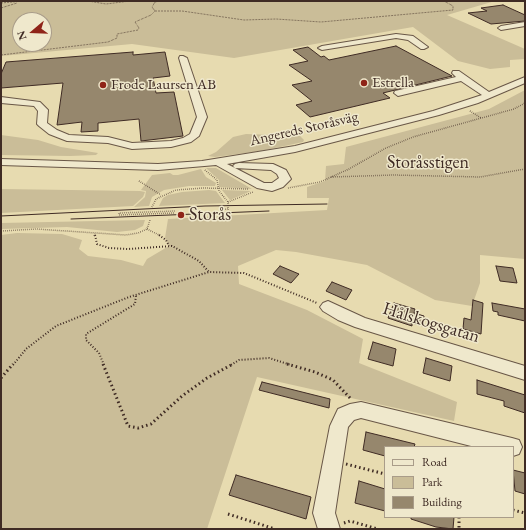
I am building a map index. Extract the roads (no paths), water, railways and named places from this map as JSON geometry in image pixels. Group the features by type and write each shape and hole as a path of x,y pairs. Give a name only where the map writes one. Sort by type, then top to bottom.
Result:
{"street":[{"path":"501,28 525,24"},
{"path":"322,48 396,36 410,38 424,47"},
{"path":"1,100 37,104 43,110 42,124 53,132 67,138 108,140 132,146 171,144 187,140 194,136 202,117 183,58"},
{"path":"398,93 457,77 459,87 476,88 490,95"},
{"name":"Angereds Storåsväg","path":"1,162 158,167 217,166 295,149 462,106 525,80"},
{"path":"125,134 132,146"},
{"path":"120,166 132,146"},
{"name":"Hålskogsgatan","path":"328,307 343,316 361,323 525,373"},
{"path":"336,526 324,513 339,426 345,415 350,412 361,410 509,446"},
{"path":"514,447 525,450"}],"tram line":[{"path":"1,216 205,206 327,204"},
{"path":"71,219 269,211"}],"place":[{"name":"Estrella","path":"364,83"},
{"name":"Frode Laursen AB","path":"103,85"},
{"name":"Storås","path":"181,215"}]}
